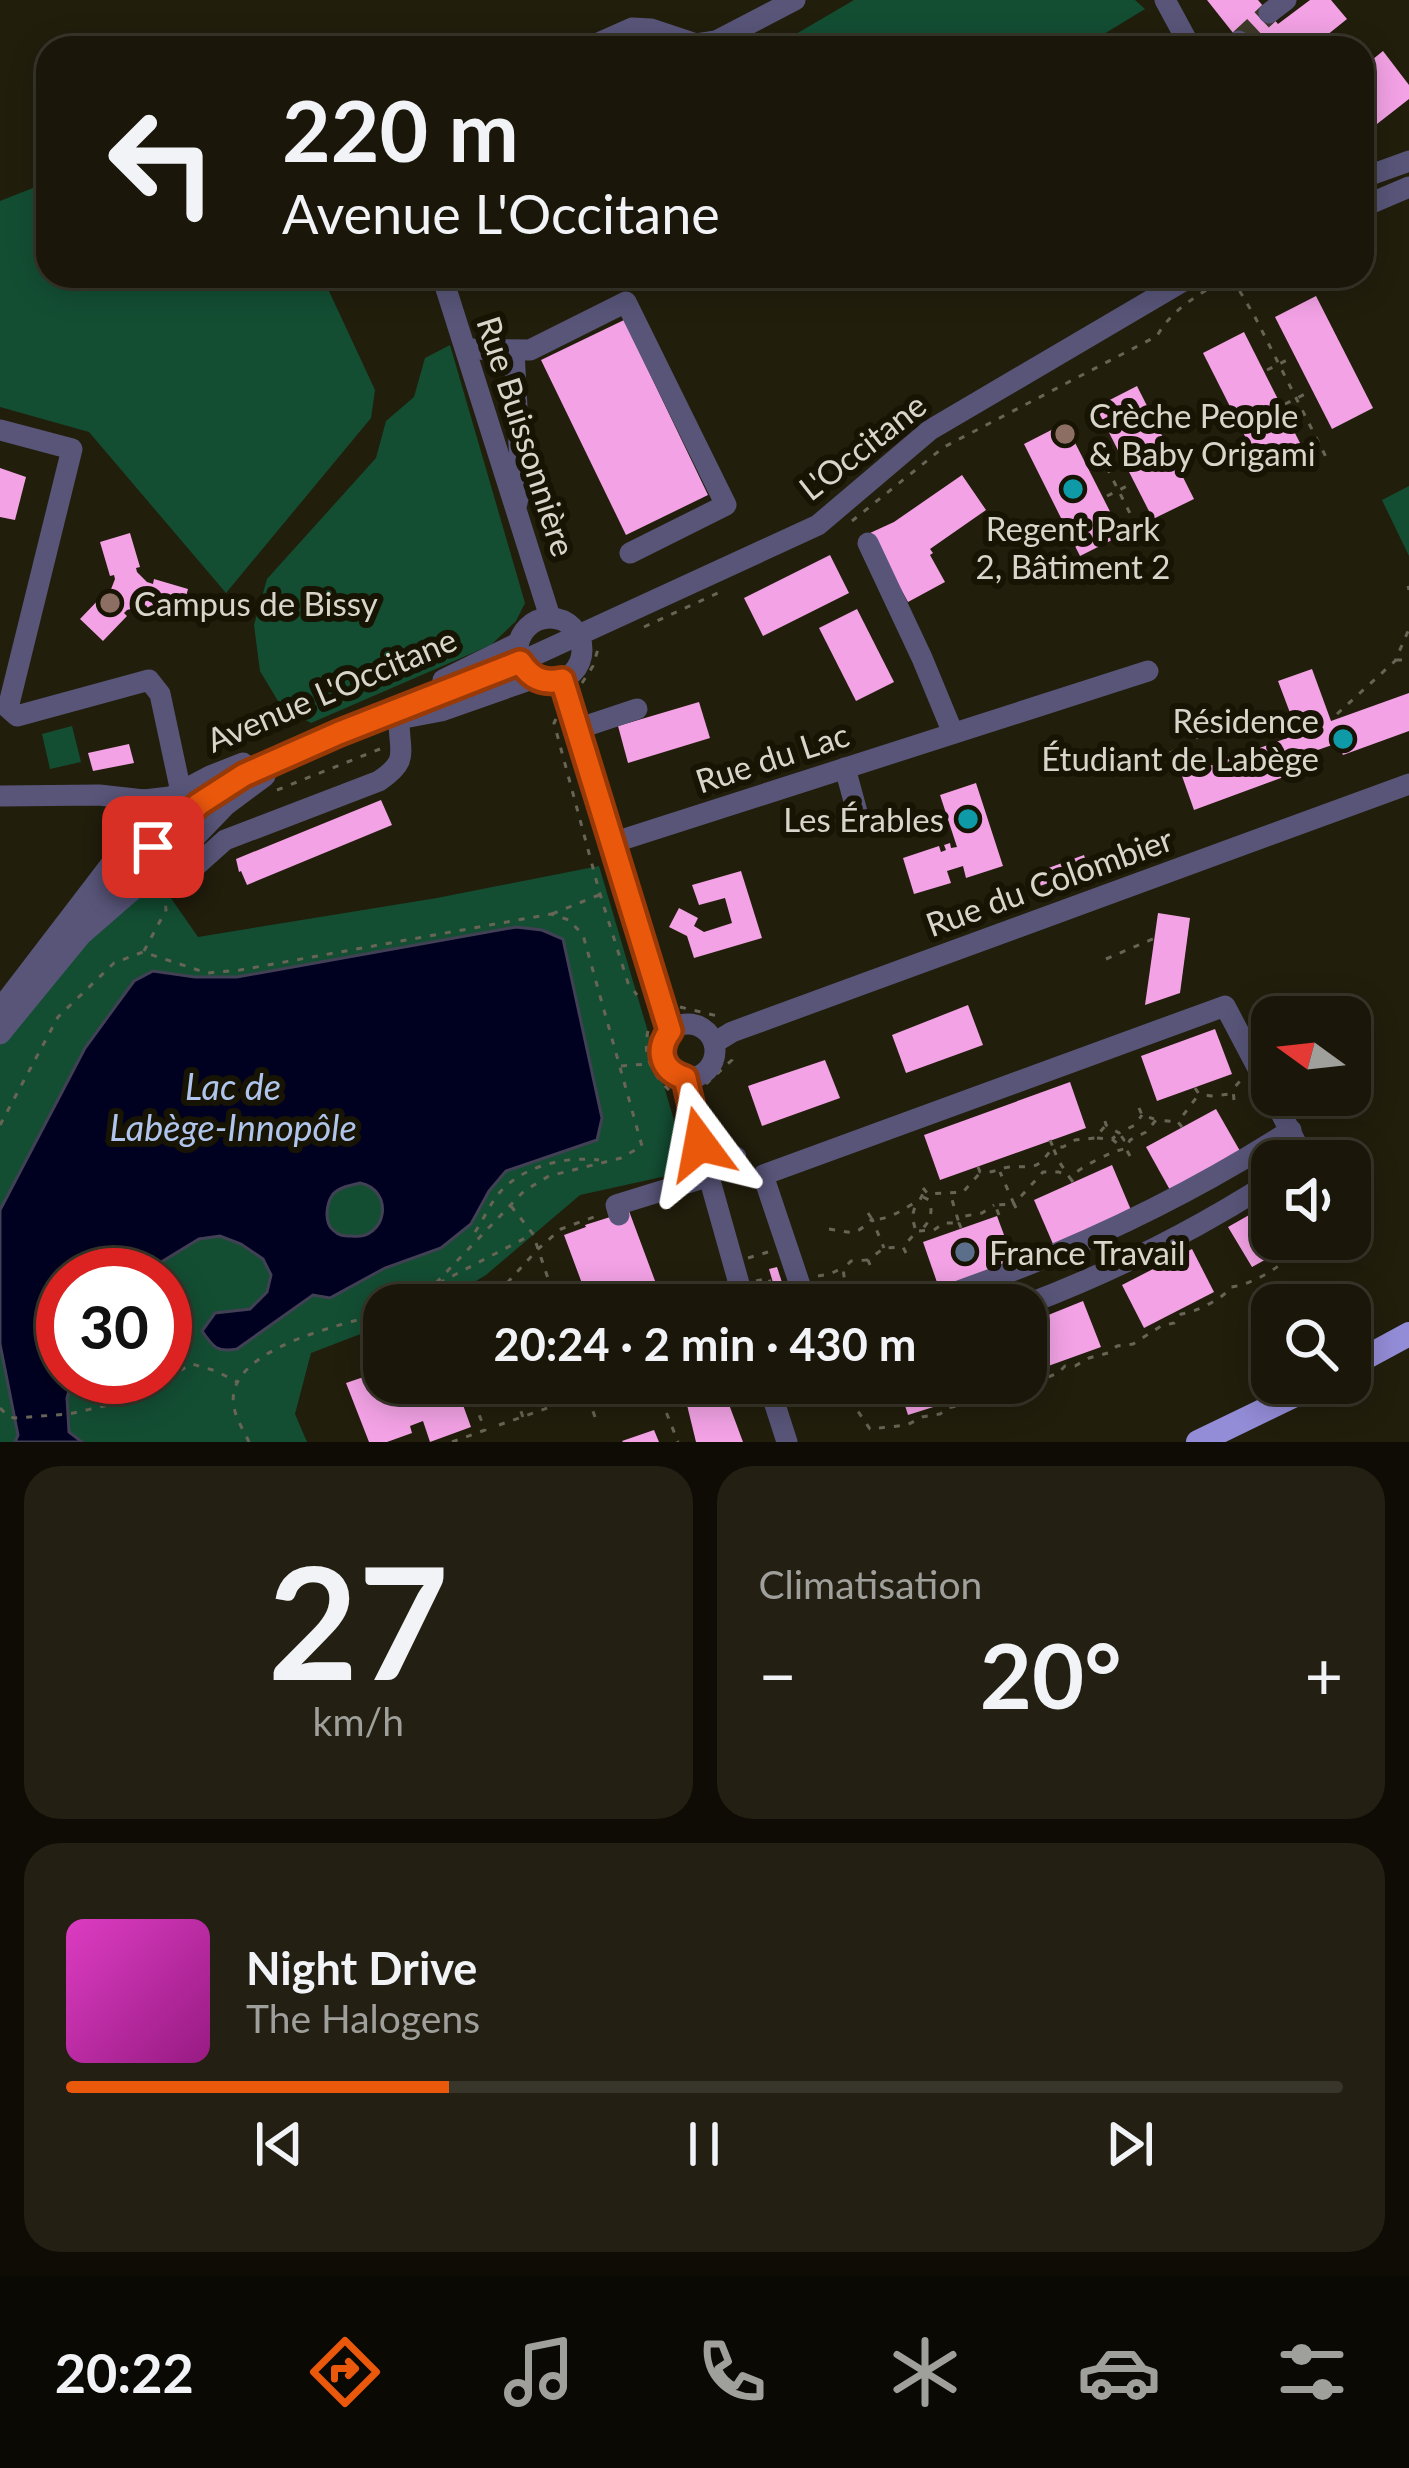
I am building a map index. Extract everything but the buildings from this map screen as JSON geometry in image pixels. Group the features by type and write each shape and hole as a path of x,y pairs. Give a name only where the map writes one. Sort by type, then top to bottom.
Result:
{"main road":[{"path":"1371,1355 1409,1334"},
{"path":"1198,1442 1276,1404"}],"street":[{"path":"724,36 795,0"},
{"path":"1165,0 1184,36"},
{"path":"614,36 632,28 671,36"},
{"path":"1374,174 1409,161"},
{"path":"1374,189 1409,176"},
{"path":"1374,202 1409,187"},
{"name":"Rue Buissonnière","path":"446,288 550,617"},
{"name":"L'Occitane","path":"579,635 818,525 930,430 1171,288"},
{"path":"466,349 530,350 626,302 726,505 630,553"},
{"path":"514,351 521,482 516,510"},
{"path":"0,430 72,449 6,714 17,716 149,680 160,694 180,800 177,858 81,934 0,1034"},
{"path":"868,543 953,734"},
{"path":"550,617 567,621 579,635 583,645 578,667 562,680 544,682 525,661 530,625 550,617"},
{"name":"Avenue L'Occitane","path":"180,800 218,790 339,733 525,661 579,635"},
{"name":"Avenue L'Occitane","path":"441,711 525,661"},
{"name":"Avenue L'Occitane","path":"86,912 136,839 210,776 386,707 525,661"},
{"name":"Rue du Lac","path":"612,843 1148,670"},
{"name":"Avenue L'Occitane","path":"441,711 478,680"},
{"path":"562,680 612,843 660,1026 664,1064 685,1078 709,1068 714,1043 704,1029 660,1026"},
{"path":"577,729 637,709"},
{"path":"314,752 366,730 399,731 441,711"},
{"path":"98,795 136,839 197,866 225,840 379,781 397,769 399,731"},
{"name":"Avenue L'Occitane","path":"286,757 314,752"},
{"name":"Avenue L'Occitane","path":"177,858 226,805 258,780 314,752"},
{"path":"845,768 857,812"},
{"name":"Rue du Colombier","path":"714,1043 820,1000 861,996 1409,784"},
{"path":"0,796 180,800"},
{"path":"0,1009 92,886 136,839 144,800"},
{"path":"59,934 86,912"},
{"path":"0,1024 86,912"},
{"path":"820,1000 828,1022"},
{"path":"800,1284 763,1174 1225,1006 1251,1055"},
{"path":"685,1078 708,1172 747,1284"},
{"path":"1283,1116 1296,1140"},
{"path":"977,1284 1116,1226 1291,1130"},
{"path":"609,1210 736,1157"},
{"path":"1047,1297 1094,1279 1251,1194"},
{"path":"775,1404 788,1442"}],"path":[{"path":"1237,288 1326,457"},
{"path":"1267,370 1288,359"},
{"path":"1285,404 1307,392"},
{"path":"1088,460 1111,449"},
{"path":"1100,454 1147,547"},
{"path":"1107,496 1127,486"},
{"path":"1337,714 1395,661 1409,629"},
{"path":"1395,661 1409,660"},
{"path":"559,709 554,723 601,894 628,983 638,996"},
{"path":"1144,768 1216,727 1290,727"},
{"path":"268,794 399,731"},
{"path":"143,952 166,910 177,858"},
{"path":"0,1125 58,1017 114,963 143,952 207,973 240,970 551,914 601,894"},
{"path":"435,1284 524,1191 549,1176 621,1158 642,1146 584,935 569,920 551,914"},
{"path":"1106,959 1155,938"},
{"path":"620,1066 649,1064 646,1042 660,1026"},
{"path":"1195,1088 1199,1094 1233,1097 1243,1078 1251,1075"},
{"path":"1139,1108 1142,1115 1180,1125 1199,1094"},
{"path":"1072,1180 1076,1170 1110,1156 1119,1133 1142,1115"},
{"path":"1114,1144 1147,1132 1156,1120"},
{"path":"1095,1138 1105,1123 1127,1140"},
{"path":"1052,1144 1063,1147 1095,1138 1126,1149"},
{"path":"1127,1140 1130,1156"},
{"path":"923,1192 963,1192 979,1170 989,1174 1007,1167 1033,1167 1052,1144"},
{"path":"1052,1144 1072,1180"},
{"path":"475,1232 503,1189 539,1166 566,1160 606,1161"},
{"path":"998,1171 1015,1206"},
{"path":"1015,1206 1043,1172 1059,1172 1072,1180"},
{"path":"920,1230 912,1220 923,1192"},
{"path":"812,1276 830,1274 851,1261 869,1262 884,1248 904,1250 929,1220 931,1207 923,1192"},
{"path":"950,1193 960,1226"},
{"path":"829,1229 853,1234 872,1220 885,1220 916,1202"},
{"path":"960,1226 965,1216 995,1204 1015,1206"},
{"path":"995,1204 998,1215"},
{"path":"511,1206 533,1234 549,1282 544,1284"},
{"path":"507,1284 561,1229 609,1210"},
{"path":"868,1213 884,1248"},
{"path":"920,1230 934,1230 944,1223 960,1226"},
{"path":"437,1284 533,1234"},
{"path":"747,1259 775,1250"},
{"path":"1047,1378 1058,1373 1064,1363 1080,1364 1140,1341 1174,1323 1180,1312 1193,1312 1225,1296 1231,1287 1252,1282 1284,1260"},
{"path":"844,1268 846,1284"},
{"path":"249,1442 233,1394 248,1367 293,1339 363,1318"},
{"path":"0,1408 14,1418 69,1414 135,1400 192,1364 237,1382"},
{"path":"452,1442 485,1430 475,1404"},
{"path":"518,1404 524,1420"},
{"path":"499,1425 563,1404"},
{"path":"590,1404 595,1417"},
{"path":"673,1404 678,1442"},
{"path":"854,1404 867,1426 878,1430 888,1423 907,1425 958,1404"}],"green space":[{"path":"854,0 1135,0 1145,9 1101,36 792,36"},
{"path":"36,187 36,288 328,288 375,390 371,418 226,593 89,432 0,407 0,201"},
{"path":"450,345 525,603 516,621 491,645 311,723 281,706 260,671 254,625 267,579 376,458 386,421 414,397 425,358"},
{"path":"1409,486 1409,556 1382,500"},
{"path":"72,726 81,762 50,769 42,734"},
{"name":"Lac de Labège-Innopôle","path":"599,866 689,1171 580,1195 471,1284 363,1284 363,1333 311,1353 295,1414 307,1442 0,1442 0,1045 69,955 159,881 198,937"}],"water":[{"name":"Lac de Labège-Innopôle","path":"516,927 542,930 563,939 602,1118 597,1140 506,1171 471,1224 441,1248 385,1268 330,1298 313,1295 237,1349 216,1348 202,1331 215,1313 250,1309 267,1292 271,1275 263,1259 241,1244 220,1236 199,1239 184,1248 36,1248 36,1404 67,1404 69,1432 82,1442 15,1442 18,1435 0,1344 0,1210 85,1048 134,981 153,971 237,977","holes":["360,1183 378,1195 382,1214 373,1231 344,1236 330,1227 327,1218 333,1194"]}],"tunnel":[{"path":"1244,36 1269,13"}],"place":[{"name":"Crèche People & Baby Origami","path":"1065,434"},
{"name":"Regent Park 2, Bâtiment 2","path":"1073,489"},
{"name":"Campus de Bissy","path":"110,603"},
{"name":"Résidence Étudiant de Labège","path":"1343,739"},
{"name":"Les Érables","path":"968,819"},
{"name":"France Travail","path":"965,1252"}],"route":[{"path":"153,847 218,790 339,733 520,662 535,679 562,680 670,1031 662,1047 664,1064 685,1078 700,1144"}]}
